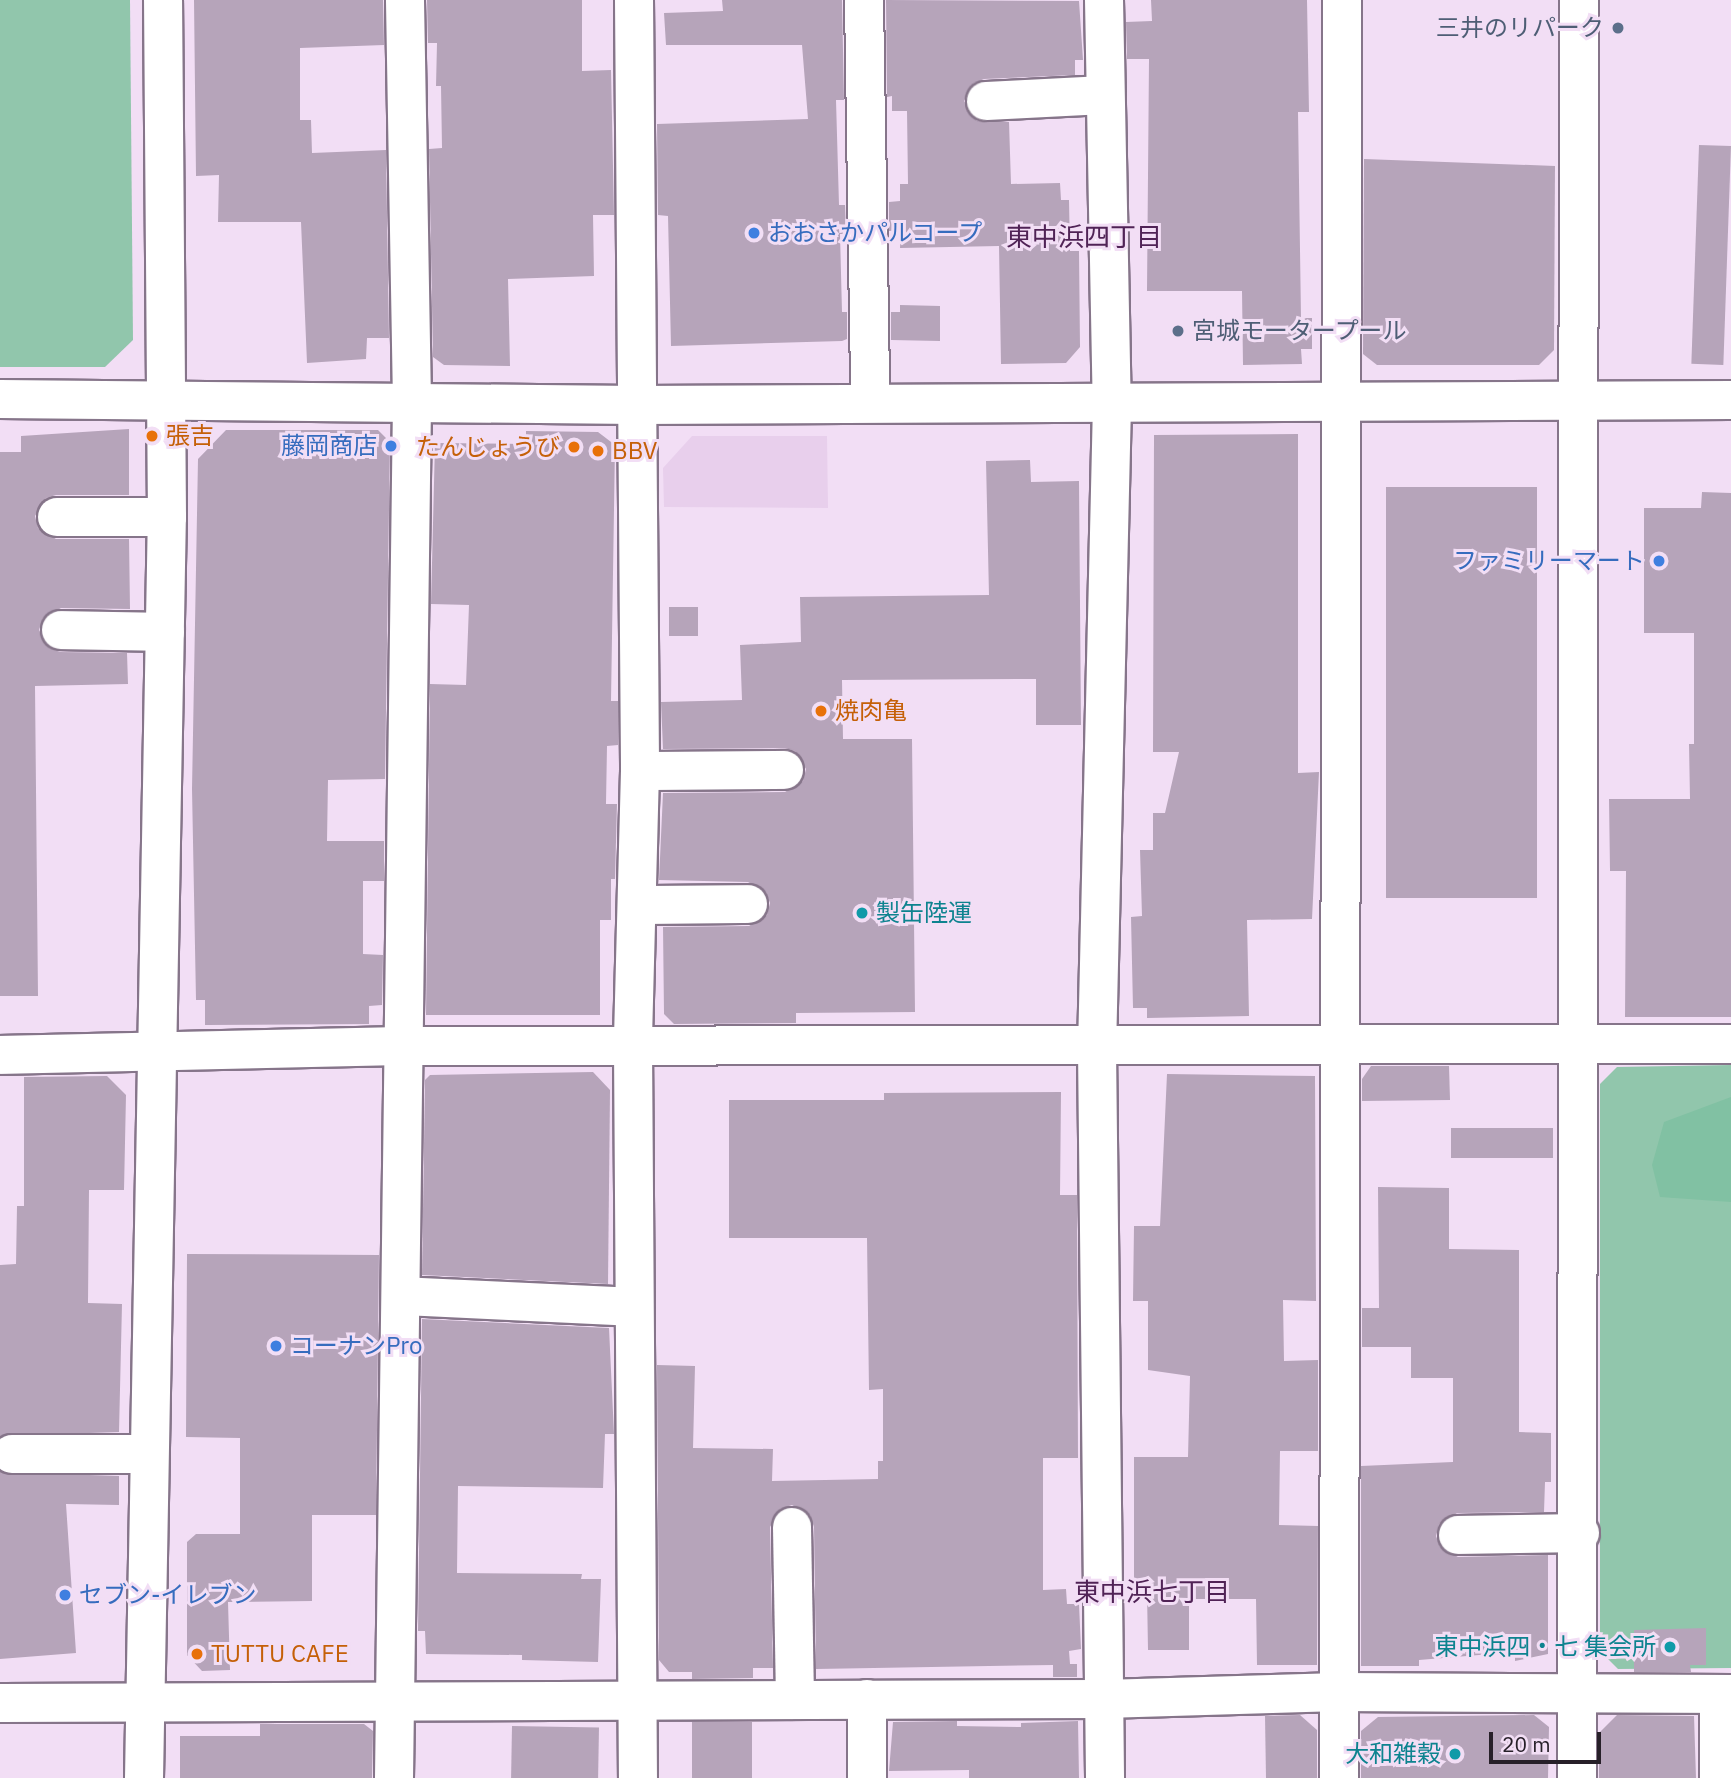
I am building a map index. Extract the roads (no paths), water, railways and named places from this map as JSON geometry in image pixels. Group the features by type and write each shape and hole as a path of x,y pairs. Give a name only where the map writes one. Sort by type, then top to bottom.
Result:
{"street":[{"path":"144,1778 147,1454 167,517 163,0"},
{"path":"394,1778 412,402 405,0"},
{"path":"634,0 640,771 633,1046 638,1778"},
{"path":"864,0 870,403"},
{"path":"1104,0 1112,404 1097,1048 1105,1778"},
{"path":"1339,1778 1343,1429 1338,1042 1343,401 1342,0"},
{"path":"1577,1778 1580,1533 1578,0"},
{"path":"986,101 1105,95"},
{"path":"0,399 637,405 1731,400"},
{"path":"57,517 167,517"},
{"path":"61,630 165,632"},
{"path":"640,771 784,769"},
{"path":"638,905 748,904"},
{"path":"0,1055 157,1054 404,1046 1097,1048 1338,1042 1731,1044"},
{"path":"402,1296 633,1307"},
{"path":"12,1454 147,1454"},
{"path":"792,1527 795,1700"},
{"path":"1458,1535 1580,1533"},
{"path":"0,1703 395,1698 639,1702 1104,1699 1339,1692 1576,1696 1725,1695 1719,1778"},
{"path":"867,1699 867,1778"}],"place":[{"name":"三井のリパーク","path":"1618,28"},
{"name":"おおさかパルコープ","path":"754,233"},
{"name":"宮城モータープール","path":"1178,331"},
{"name":"張吉","path":"152,436"},
{"name":"藤岡商店","path":"391,446"},
{"name":"たんじょうび","path":"574,447"},
{"name":"BBV","path":"598,451"},
{"name":"ファミリーマート","path":"1659,561"},
{"name":"焼肉亀","path":"821,711"},
{"name":"製缶陸運","path":"862,913"},
{"name":"コーナンPro","path":"276,1346"},
{"name":"セブン-イレブン","path":"65,1595"},
{"name":"東中浜四・七 集会所","path":"1670,1647"},
{"name":"TUTTU CAFE","path":"197,1654"},
{"name":"大和雑穀","path":"1455,1754"}],"district":[{"name":"東中浜四丁目","path":"1084,237"},
{"name":"東中浜七丁目","path":"1152,1592"}]}
